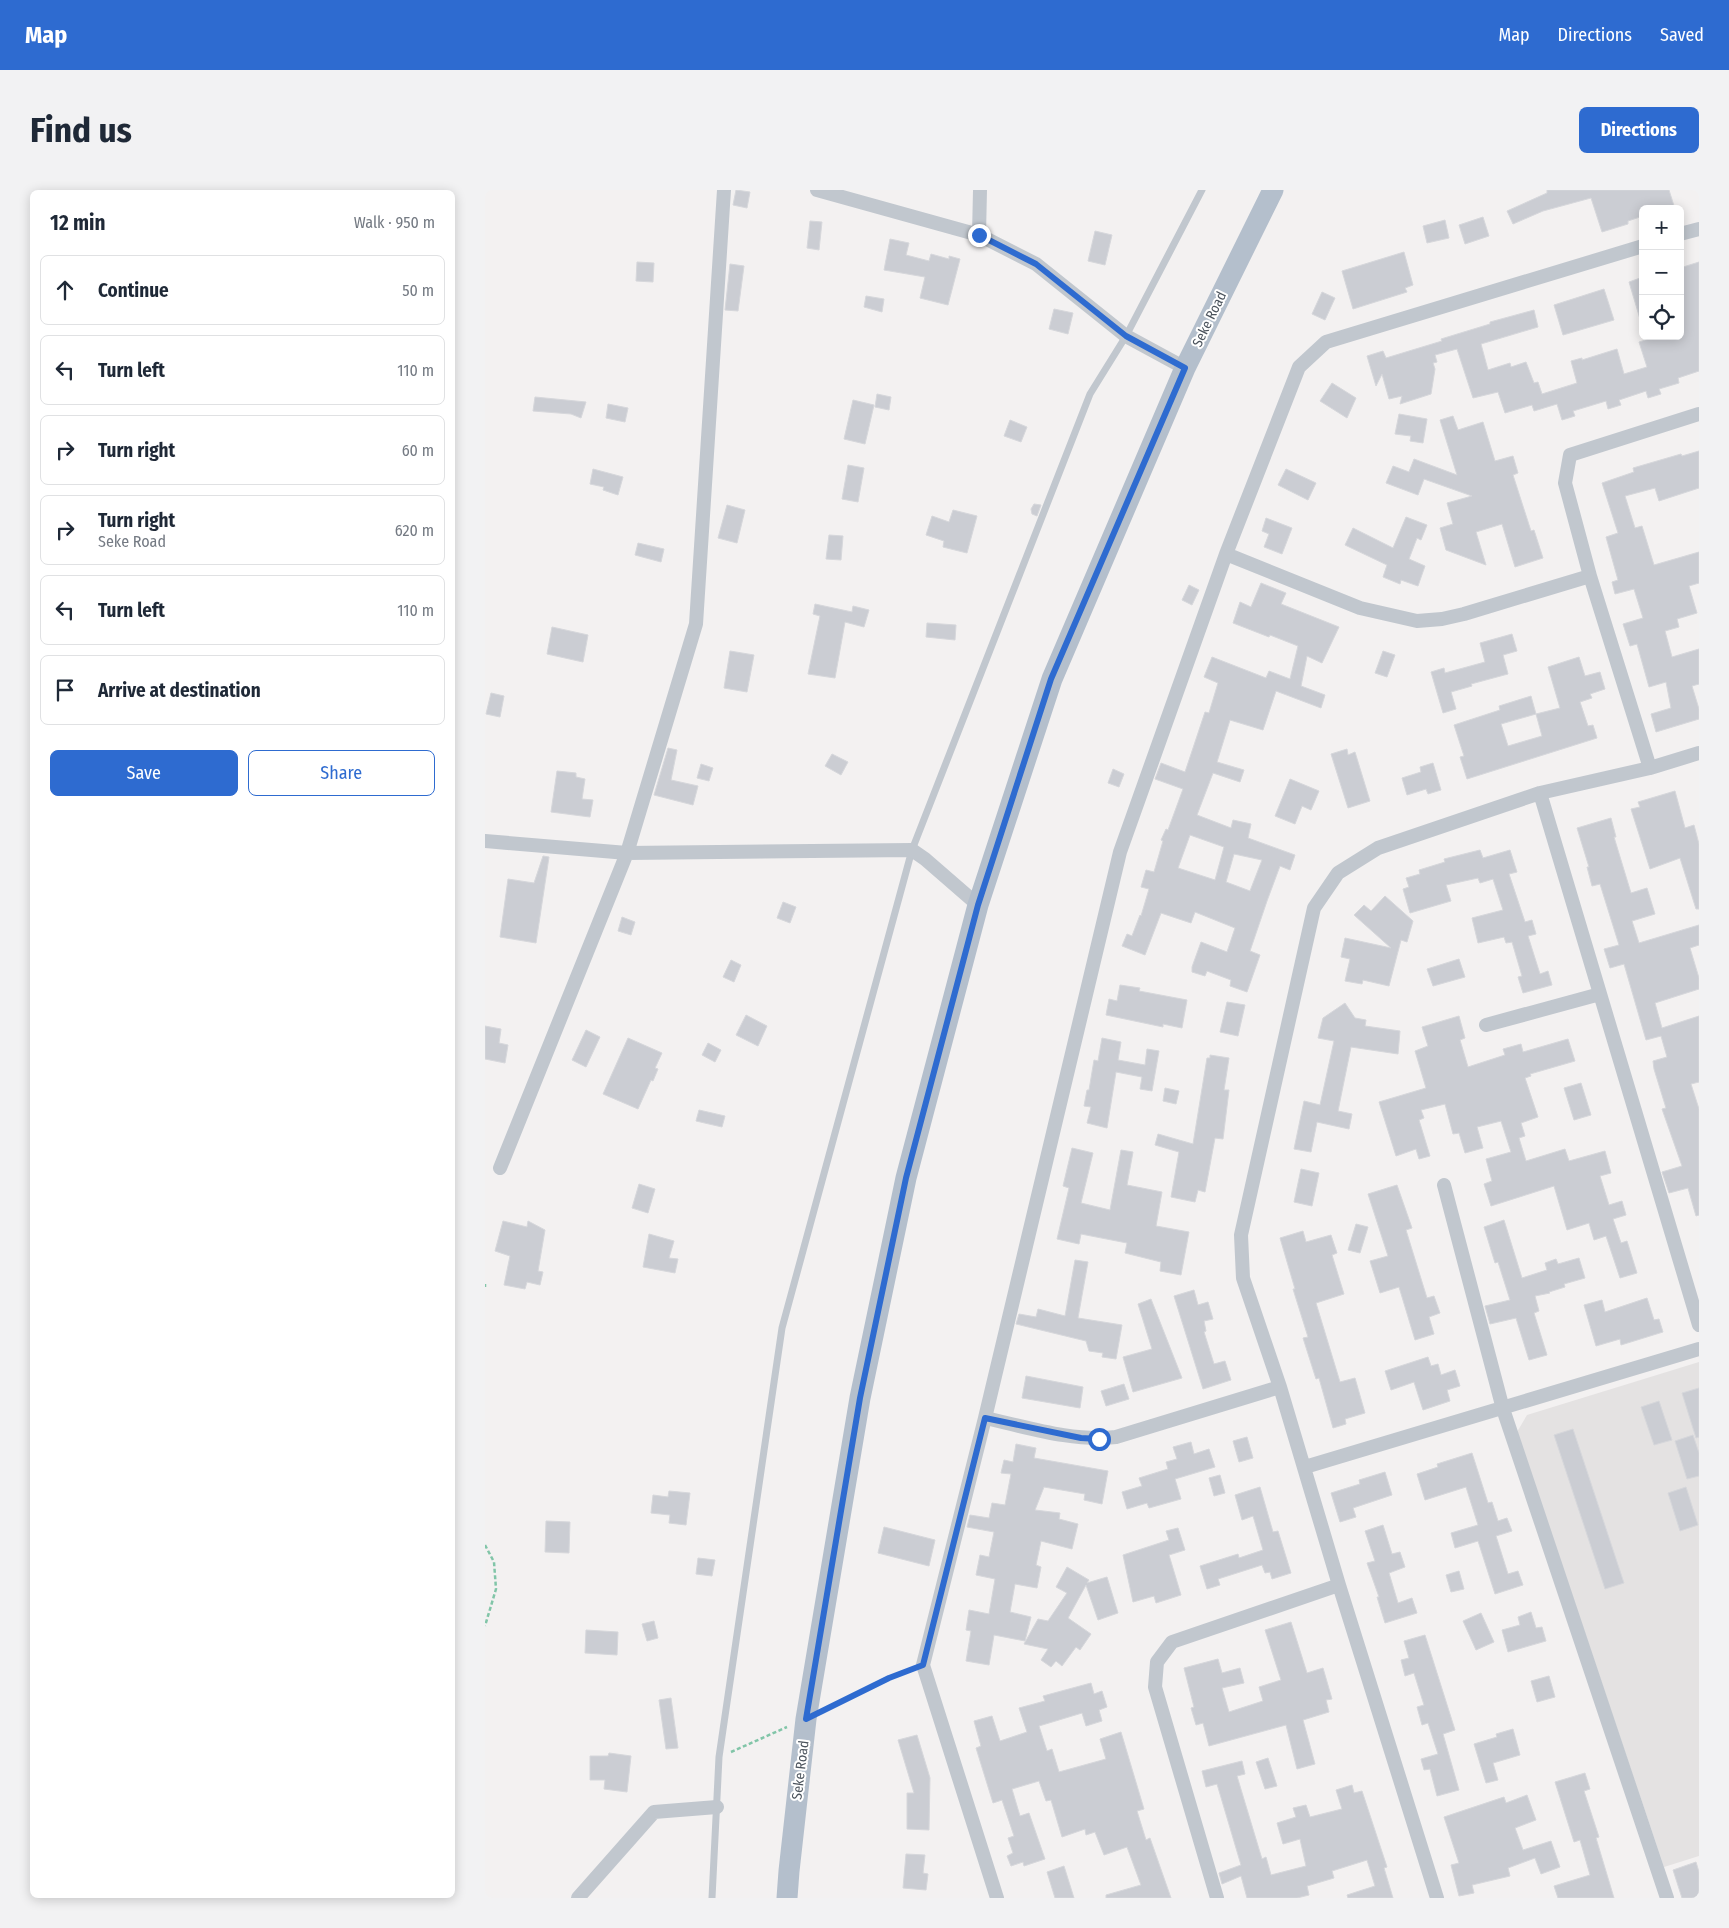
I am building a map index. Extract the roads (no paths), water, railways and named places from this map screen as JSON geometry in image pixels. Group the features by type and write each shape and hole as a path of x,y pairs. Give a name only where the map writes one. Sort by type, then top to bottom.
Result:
{"main road":[{"name":"Seke Road","path":"787,1898 806,1719 860,1398 906,1178 978,905 1051,679 1185,368 1273,190"}],"street":[{"path":"500,1168 627,853 696,624 724,190"},
{"path":"817,190 979,235 1036,264 1126,336 1185,368"},
{"path":"979,235 980,190"},
{"path":"1684,233 1699,228"},
{"path":"997,1898 923,1665 985,1418 1120,852 1226,554 1299,367 1326,342 1639,247"},
{"path":"1650,768 1590,576 1565,483 1570,455 1699,414"},
{"path":"1226,554 1360,608 1417,621 1442,619 1464,614 1590,576"},
{"path":"1437,1898 1339,1585 1305,1467 1243,1278 1241,1234 1314,908 1338,873 1378,848 1540,793 1650,768 1699,753"},
{"path":"1540,793 1699,1325"},
{"path":"485,841 627,853 912,850 978,905"},
{"path":"1486,1025 1600,994"},
{"path":"1444,1185 1503,1409 1667,1898"},
{"path":"1305,1467 1699,1349"},
{"path":"985,1418 1081,1438 1099,1439 1116,1437 1280,1388"},
{"path":"1217,1898 1155,1687 1157,1662 1172,1642 1339,1585"},
{"path":"578,1898 654,1812 717,1807"}],"lane":[{"path":"712,1898 719,1757 782,1328 912,850 1090,394 1126,336 1202,190"}]}
